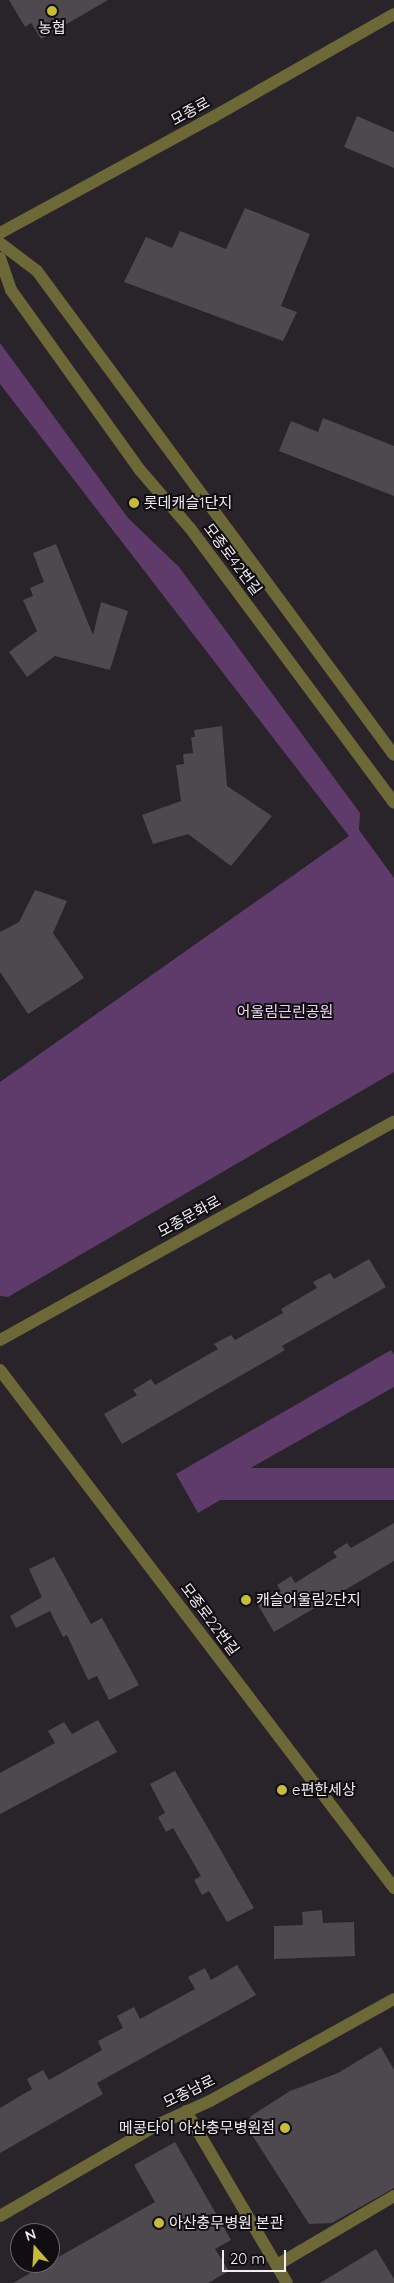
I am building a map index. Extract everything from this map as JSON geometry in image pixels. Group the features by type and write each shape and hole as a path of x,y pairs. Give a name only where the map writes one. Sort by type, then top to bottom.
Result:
{"street":[{"name":"모종로","path":"0,233 213,117 394,14"},
{"name":"모종로42번길","path":"0,243 37,271 394,754"},
{"name":"모종로42번길","path":"0,258 11,290 139,470 190,528 394,803"},
{"name":"모종문화로","path":"0,1340 394,1122"},
{"name":"모종로22번길","path":"0,1370 394,1888"},
{"name":"모종남로","path":"0,2216 159,2124 210,2100 394,1999"},
{"path":"186,2111 287,2283"},
{"path":"276,2265 394,2196"}],"green space":[{"name":"어울림근린공원","path":"0,343 128,518 179,567 360,813 359,830 394,878 394,1072 8,1297 0,1296 0,1082 349,836 0,384"},
{"path":"391,1350 394,1355 394,1387 240,1474 246,1485 198,1513 176,1474"},
{"path":"215,1468 394,1468 394,1500 215,1500"}],"building":[{"name":"농협","path":"9,0 108,0 41,39 31,23 25,27"},
{"path":"357,116 394,132 394,168 344,147"},
{"path":"245,208 310,234 281,306 297,312 283,341 124,282 146,237 172,248 180,231 226,249"},
{"path":"323,418 394,446 394,496 279,451 291,421 318,432"},
{"path":"56,544 93,635 101,602 128,611 110,670 55,656 27,677 9,652 37,631 23,600 33,596 30,588 44,582 33,553"},
{"path":"222,726 227,786 272,816 231,866 188,834 153,844 142,815 181,801 176,765 184,764 183,754 193,753 191,737 195,737 194,730"},
{"path":"35,890 67,901 53,933 84,978 28,1014 0,972 0,932 19,922"},
{"path":"369,1259 386,1287 282,1346 285,1350 122,1444 104,1414 137,1395 133,1390 151,1379 155,1385 218,1349 214,1344 231,1335 235,1340 283,1313 281,1309 317,1288 313,1282 330,1273 334,1279"},
{"path":"394,1523 394,1561 274,1632 258,1605 281,1591 277,1585 291,1576 295,1583 337,1557 333,1552 347,1543 351,1548"},
{"path":"54,1557 91,1624 102,1618 139,1685 109,1700 97,1676 88,1680 67,1635 63,1637 50,1611 16,1628 10,1616 42,1597 29,1569"},
{"path":"98,1720 117,1752 0,1814 0,1773 55,1743 48,1731 64,1722 72,1734"},
{"path":"175,1771 254,1908 227,1922 209,1891 202,1895 194,1880 201,1876 173,1828 166,1832 158,1817 165,1813 150,1784"},
{"path":"322,1910 323,1923 354,1922 355,1956 274,1959 274,1926 303,1925 302,1912"},
{"path":"237,1965 256,1995 97,2083 103,2094 0,2153 0,2108 32,2089 27,2079 43,2070 49,2080 102,2050 98,2041 123,2028 117,2016 134,2007 140,2019 195,1989 188,1977 205,1968 211,1980"},
{"path":"381,2047 394,2070 394,2188 332,2223 309,2224 247,2127 251,2116 290,2091 338,2073"},
{"name":"아산충무병원 본관","path":"175,2142 231,2240 215,2249 229,2271 208,2283 13,2283 31,2273 60,2273 60,2256 155,2202 134,2165"},
{"path":"376,2249 394,2279 394,2283 320,2283"}],"place":[{"name":"농협","path":"52,11"},
{"name":"롯데캐슬1단지","path":"134,503"},
{"name":"캐슬어울림2단지","path":"246,1600"},
{"name":"e편한세상","path":"282,1790"},
{"name":"메콩타이 아산충무병원점","path":"285,2128"},
{"name":"아산충무병원 본관","path":"159,2223"}]}
